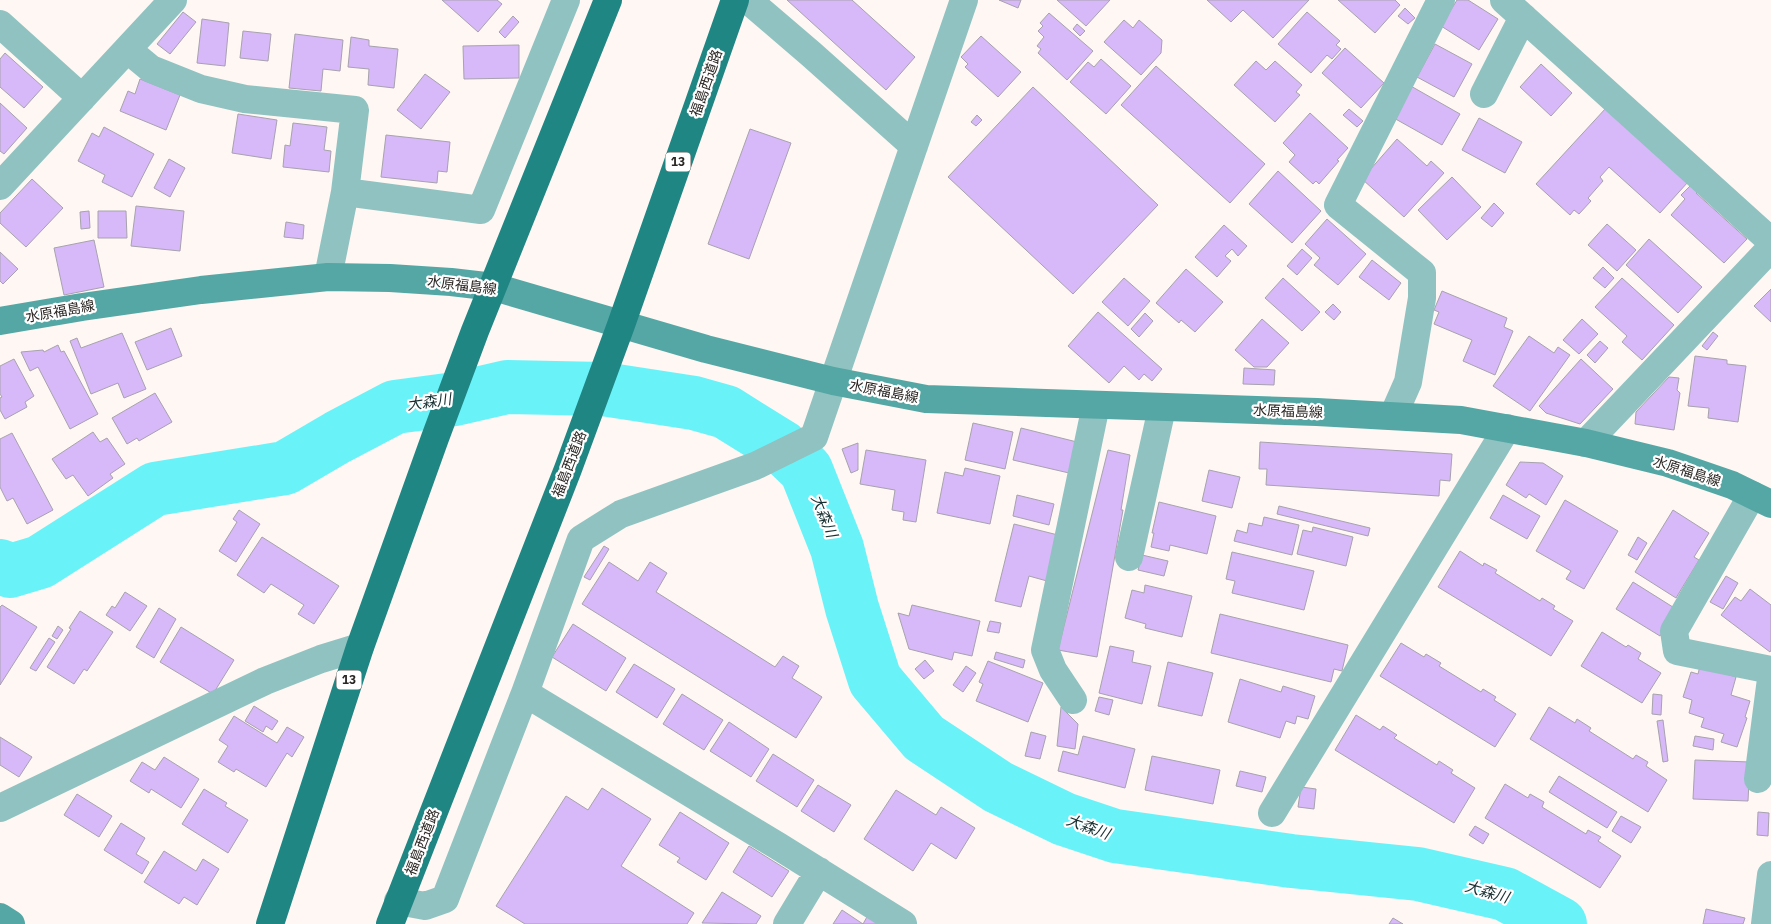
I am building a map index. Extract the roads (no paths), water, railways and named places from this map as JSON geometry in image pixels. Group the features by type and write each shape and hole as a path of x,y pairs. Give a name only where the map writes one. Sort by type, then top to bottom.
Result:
{"highway":[{"name":"13","path":"270,924 360,647 435,438 475,331 608,0"},
{"name":"福島西道路","path":"394,912 568,469 621,325 735,0"}],"main road":[{"name":"水原福島線","path":"0,321 201,290 328,278 451,282 494,287 621,325 833,381 926,398 1162,408 1317,412 1461,420 1586,443 1668,463 1732,485 1761,499"},
{"path":"0,917 11,924"}],"street":[{"path":"0,186 173,0"},
{"path":"345,192 481,210 566,0"},
{"path":"748,0 914,146"},
{"path":"394,912 425,906 445,899 525,693 581,539 621,514 755,466 814,437 964,0"},
{"path":"1392,416 1408,382 1422,298 1422,273 1338,205 1442,0"},
{"path":"1484,94 1514,9 1771,241"},
{"path":"0,24 82,98"},
{"path":"128,50 151,69 201,89 245,99 355,110 345,192 328,278"},
{"path":"1586,443 1771,248"},
{"path":"1073,700 1053,670 1045,650 1096,405"},
{"path":"1129,557 1162,408"},
{"path":"1272,813 1507,428"},
{"path":"1761,499 1674,631 1677,651 1771,670"},
{"path":"0,808 265,681 321,659 360,647"},
{"path":"1758,779 1771,679"},
{"path":"525,693 903,924"},
{"path":"786,924 819,871"},
{"path":"1765,924 1771,874"}],"waterway":[{"name":"大森川","path":"0,566 10,571 40,562 155,489 285,468 395,407 455,399 507,387 603,389 694,403 726,412 782,447 806,470 837,548 852,608 875,680 924,738 998,787 1064,819 1115,836 1291,861 1418,874 1505,894 1560,924"}]}
